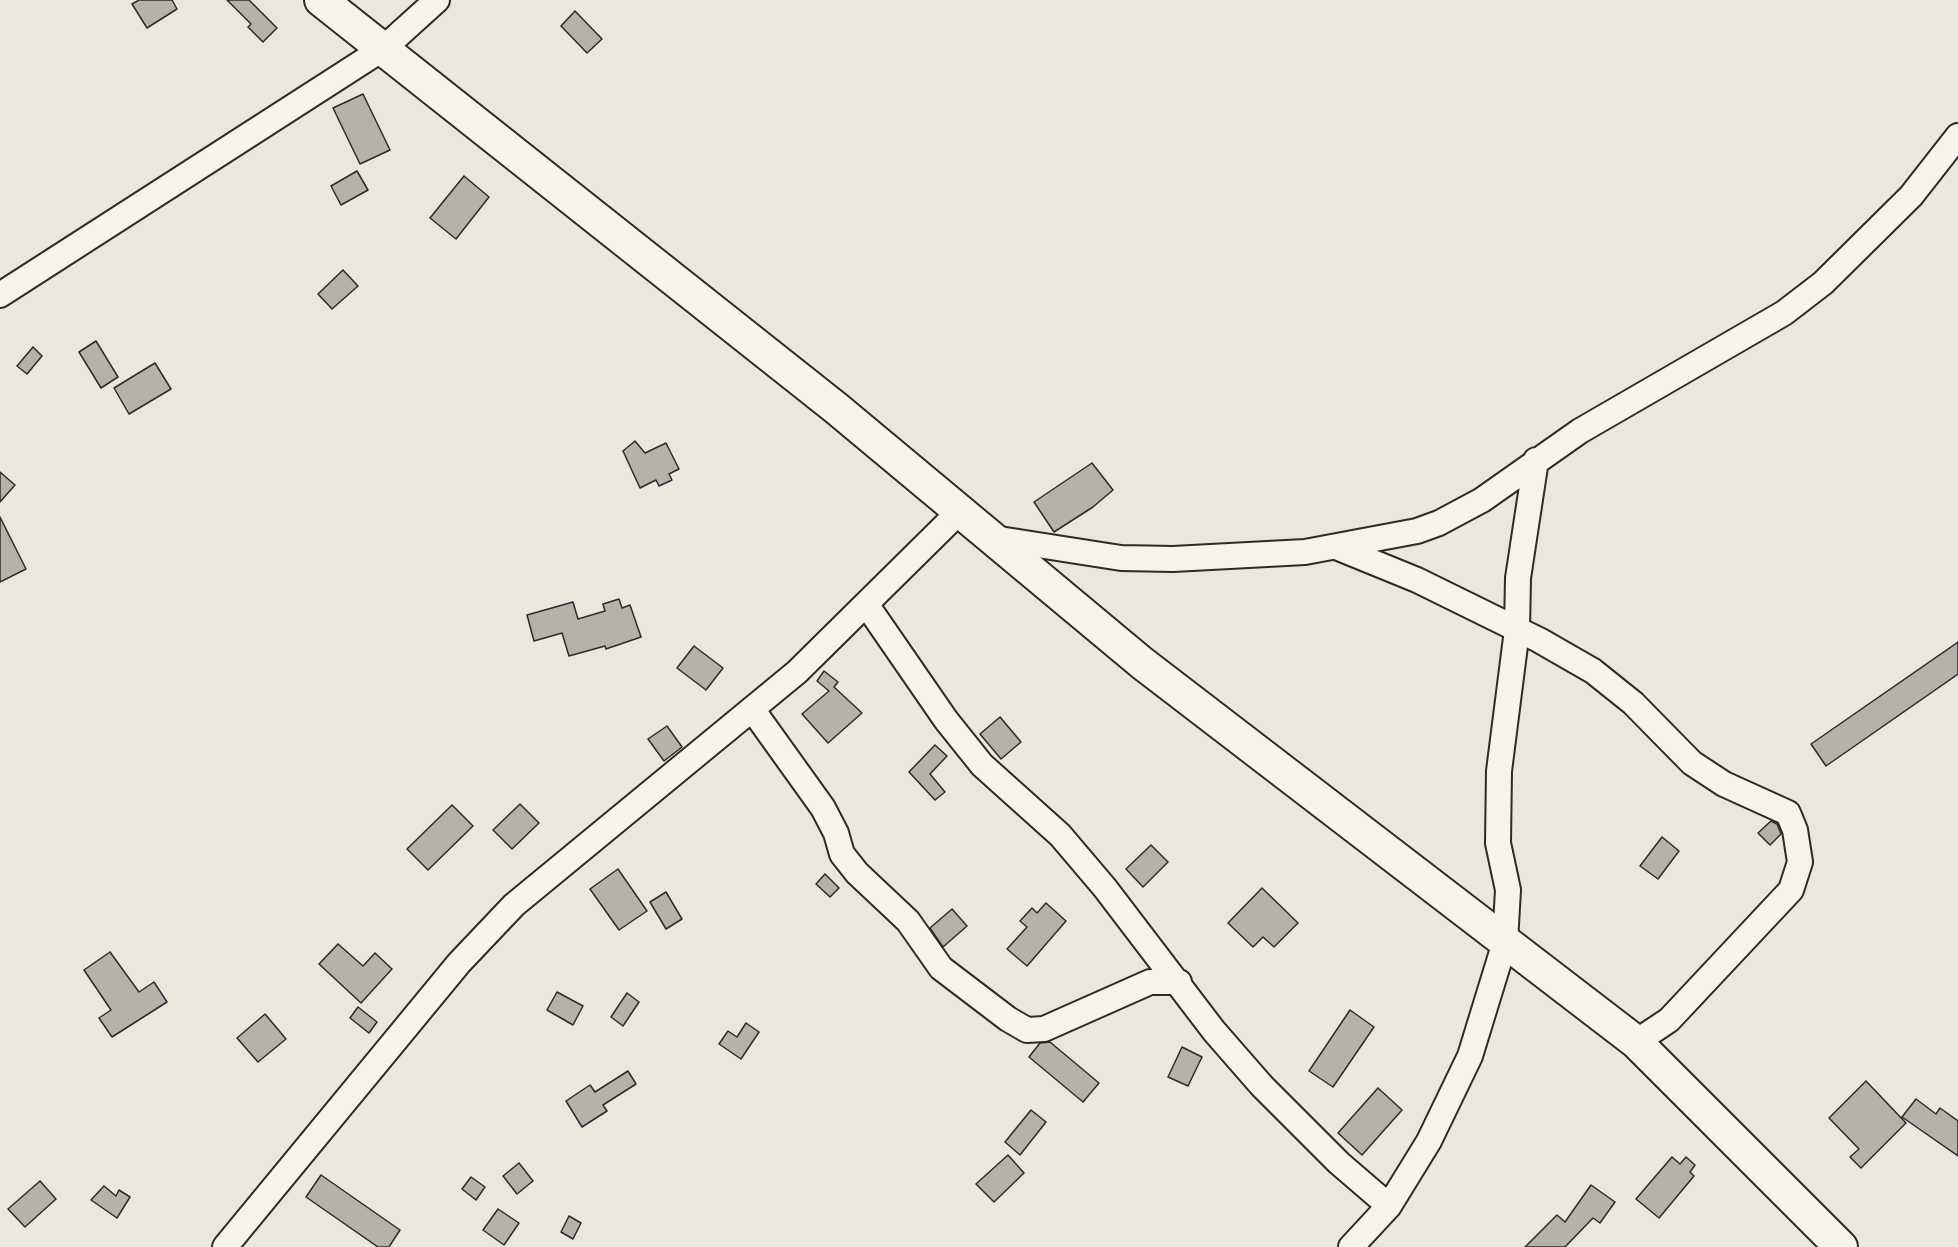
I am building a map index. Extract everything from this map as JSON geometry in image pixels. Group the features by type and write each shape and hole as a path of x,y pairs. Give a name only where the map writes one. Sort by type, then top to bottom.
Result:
{"main road":[{"path":"321,0 836,408 1142,663 1636,1042 1841,1247"}],"street":[{"path":"0,295 384,48 437,0"},
{"path":"993,538 1121,558 1173,559 1305,552 1417,531 1439,523 1482,500 1580,431 1784,313 1823,283 1911,196 1958,136"},
{"path":"1351,1247 1389,1206 1429,1140 1470,1056 1504,942 1508,890 1498,843 1499,771 1517,630 1518,578 1536,460"},
{"path":"225,1247 459,963 514,905 797,672 960,511"},
{"path":"1335,547 1417,580 1593,671 1633,703 1692,763 1724,784 1788,813 1795,830 1800,862 1791,890 1677,1012 1636,1042"},
{"path":"866,604 946,720 982,765 1060,835 1179,982 1214,1031 1262,1086 1340,1163 1389,1206"},
{"path":"752,709 823,808 836,832 842,854 857,873 908,921 941,968 1008,1019 1027,1030 1044,1029 1150,982 1179,982"}],"building":[{"path":"139,0 172,0 177,9 147,28 132,4"},
{"path":"227,0 249,0 277,28 263,42 248,27 251,24"},
{"path":"575,11 602,39 587,53 561,26"},
{"path":"363,94 390,150 360,164 333,108"},
{"path":"357,171 368,190 341,205 331,186"},
{"path":"464,176 489,197 456,239 430,218"},
{"path":"343,270 358,286 332,309 318,294"},
{"path":"96,341 118,377 101,388 79,352"},
{"path":"33,347 42,356 27,374 17,366"},
{"path":"155,363 171,389 129,414 114,388"},
{"path":"635,441 645,453 666,443 679,469 669,474 672,480 659,486 656,480 640,488 623,451"},
{"path":"1092,463 1113,490 1093,507 1054,532 1034,502"},
{"path":"0,472 15,485 0,502"},
{"path":"0,517 26,569 0,582"},
{"path":"619,599 622,608 630,605 641,637 606,649 605,646 569,656 562,633 534,641 527,615 573,602 578,619 605,611 603,604"},
{"path":"1958,642 1958,674 1826,766 1811,744"},
{"path":"694,646 723,668 706,690 677,668"},
{"path":"824,671 838,682 834,687 862,713 828,743 802,714 829,691 817,681"},
{"path":"1000,717 1021,742 1001,759 980,734"},
{"path":"667,726 682,747 664,761 648,739"},
{"path":"935,745 947,756 930,774 945,792 935,800 909,772"},
{"path":"520,804 539,823 512,849 493,830"},
{"path":"452,805 473,826 428,870 407,849"},
{"path":"1771,821 1777,824 1781,834 1770,845 1758,833"},
{"path":"1662,837 1679,851 1658,879 1640,866"},
{"path":"1151,845 1168,862 1143,887 1126,869"},
{"path":"618,869 647,911 619,930 590,889"},
{"path":"825,874 839,888 830,897 816,884"},
{"path":"1262,888 1298,923 1274,947 1263,937 1253,947 1228,923"},
{"path":"666,892 682,919 666,929 650,902"},
{"path":"1046,903 1066,921 1027,966 1007,949 1027,927 1020,921 1032,908 1037,913"},
{"path":"952,909 967,926 943,947 930,928"},
{"path":"338,944 363,966 375,953 392,969 361,1003 319,964"},
{"path":"110,952 139,992 154,982 167,1002 112,1037 99,1018 111,1010 84,970"},
{"path":"557,992 583,1006 573,1025 547,1010"},
{"path":"627,993 639,1002 623,1026 611,1017"},
{"path":"358,1007 377,1022 369,1033 350,1018"},
{"path":"1350,1010 1374,1027 1333,1087 1309,1071"},
{"path":"265,1014 286,1039 258,1062 237,1038"},
{"path":"746,1023 759,1032 741,1059 719,1044 728,1031 737,1037"},
{"path":"1050,1042 1099,1083 1083,1102 1029,1057 1040,1043"},
{"path":"1182,1047 1202,1057 1188,1086 1168,1077"},
{"path":"628,1071 636,1084 603,1105 607,1111 582,1127 566,1101 590,1085 595,1092"},
{"path":"1866,1081 1906,1123 1861,1168 1850,1157 1859,1149 1829,1118"},
{"path":"1378,1088 1402,1110 1362,1155 1338,1133"},
{"path":"1916,1099 1936,1114 1940,1108 1958,1121 1958,1156 1902,1117"},
{"path":"1031,1110 1046,1122 1020,1155 1005,1142"},
{"path":"1008,1155 1024,1173 994,1202 976,1184"},
{"path":"1672,1157 1680,1164 1686,1157 1695,1165 1690,1172 1694,1176 1659,1218 1636,1199"},
{"path":"519,1163 533,1181 517,1194 503,1176"},
{"path":"321,1175 400,1230 389,1247 378,1247 306,1197"},
{"path":"471,1177 485,1187 476,1200 462,1189"},
{"path":"40,1181 56,1199 25,1227 8,1209"},
{"path":"1591,1185 1615,1202 1600,1223 1593,1218 1565,1247 1525,1247 1557,1215 1565,1222"},
{"path":"104,1186 116,1196 119,1190 130,1197 117,1218 91,1200"},
{"path":"498,1209 519,1223 504,1245 483,1230"},
{"path":"569,1216 581,1223 573,1239 561,1232"}]}
